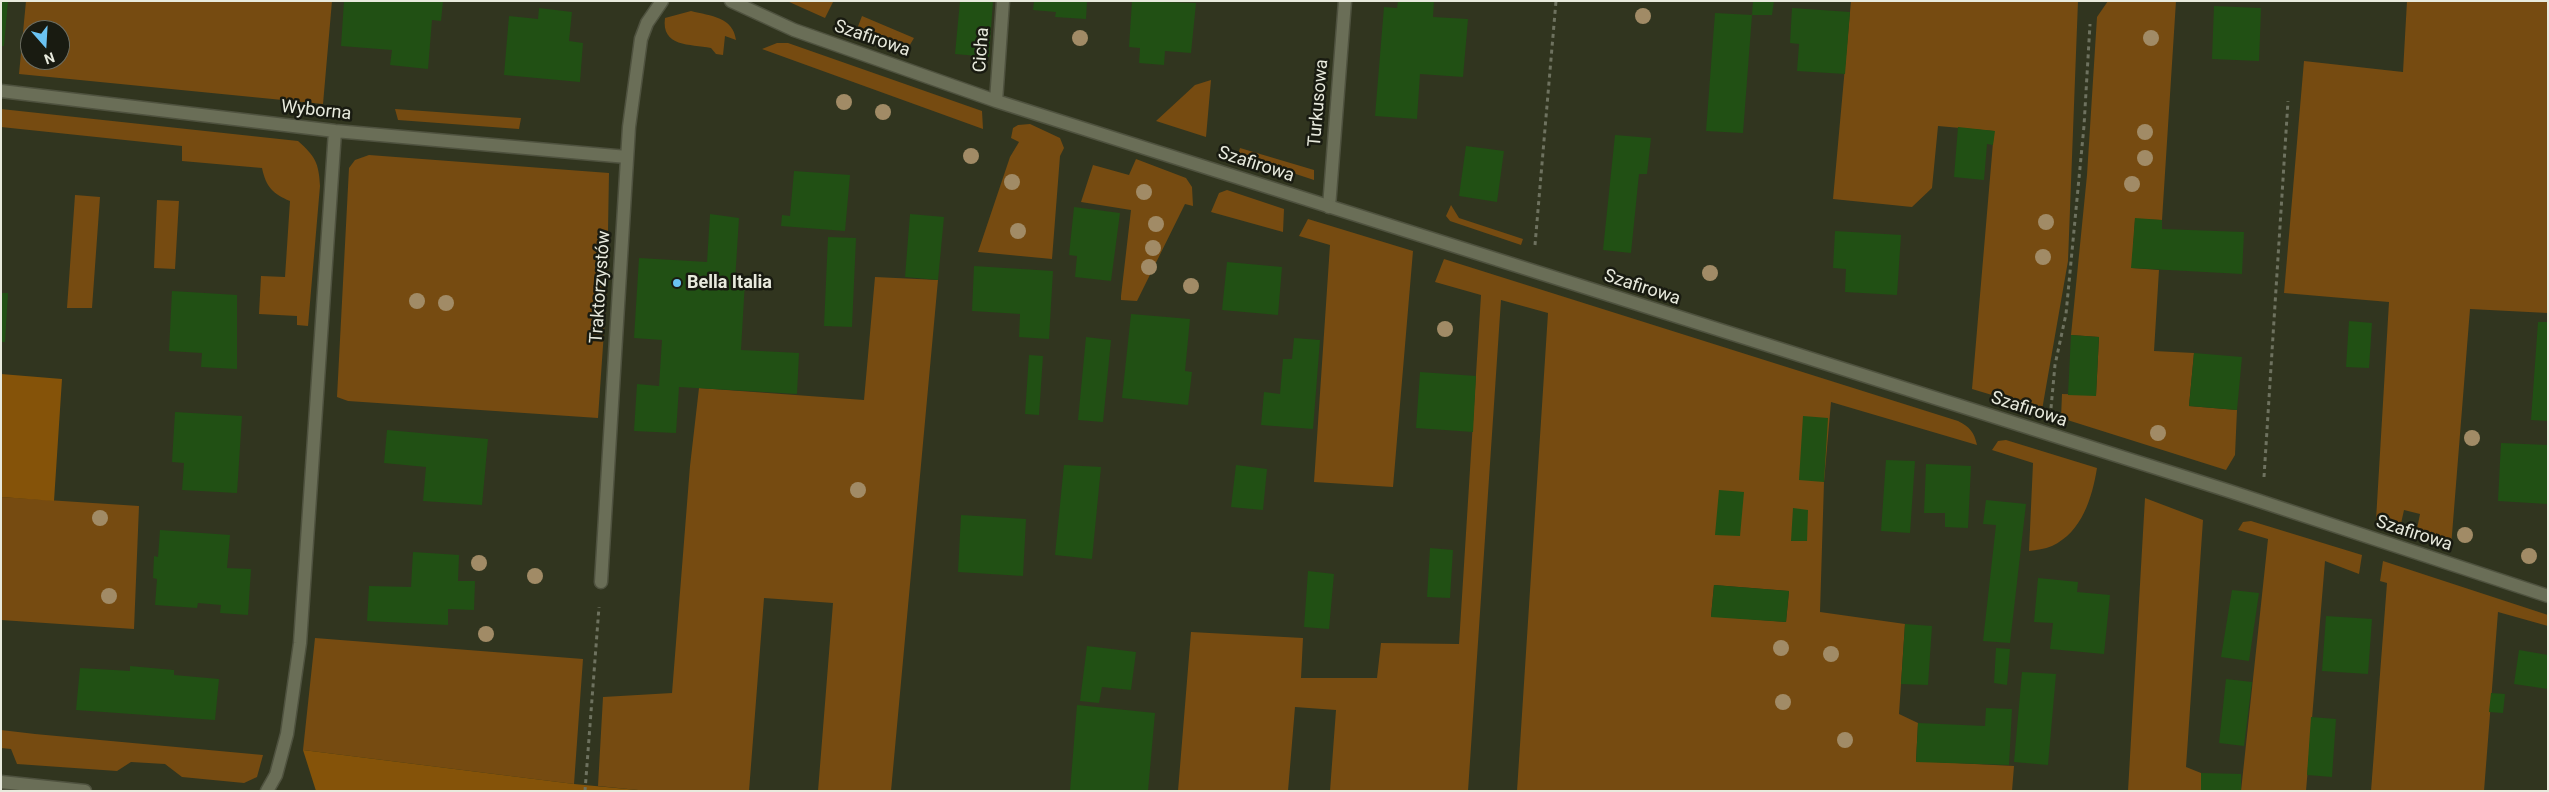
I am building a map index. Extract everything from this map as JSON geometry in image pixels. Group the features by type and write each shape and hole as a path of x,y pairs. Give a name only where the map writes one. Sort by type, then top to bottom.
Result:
{"street":[{"name":"Traktorzystów","path":"601,582 628,127 641,39 647,23 662,1"},
{"name":"Szafirowa","path":"731,1 794,30 996,101 2257,500 2548,596"},
{"name":"Cicha","path":"996,101 1004,1"},
{"name":"Turkusowa","path":"1328,207 1345,1"},
{"name":"Wyborna","path":"1,91 335,131 627,157"},
{"path":"267,791 276,775 288,734 300,643 335,131"},
{"path":"8,785 85,791"}],"path":[{"path":"1532,272 1556,1"},
{"path":"2051,435 2055,365 2066,314 2084,126 2090,24"},
{"path":"2257,500 2264,477 2288,101"},
{"path":"585,791 601,582"}],"shaded area":[{"path":"26,1 332,1 323,104 19,74 20,64 20,70 70,70 70,20 24,20"},
{"path":"787,1 831,1 833,2 825,18"},
{"path":"1851,1 2078,1 2068,261 2042,410 1972,389 1994,131 1938,126 1932,188 1912,207 1833,199"},
{"path":"2108,1 2176,1 2162,220 2135,219 2132,268 2159,270 2154,351 2194,353 2189,406 2237,410 2235,455 2226,470 2061,418 2062,394 2096,395 2099,337 2071,335 2087,175 2097,17"},
{"path":"2407,1 2548,1 2548,313 2470,309 2451,547 2416,534 2420,514 2404,510 2400,528 2376,520 2389,302 2284,293 2304,61 2403,72"},
{"path":"691,11 713,16 731,26 736,40 725,36 723,55 716,54 711,48 679,42 672,39 668,34 665,27 665,18"},
{"path":"862,16 914,38 908,48 857,29"},
{"path":"777,43 788,43 982,111 983,129 762,49"},
{"path":"1211,80 1206,137 1156,121 1195,85"},
{"path":"1,109 298,141 315,160 319,171 320,186 308,326 297,325 297,316 259,314 261,276 285,277 290,201 279,196 271,189 262,168 182,161 182,146 1,127"},
{"path":"395,109 521,118 519,129 398,120"},
{"path":"1030,124 1060,138 1064,148 1060,156 1052,259 978,252 1010,157 1019,142 1011,138 1013,128 1018,125"},
{"path":"1240,148 1314,170 1314,180 1238,155"},
{"path":"369,155 609,173 607,288 598,418 348,401 337,397 349,168 355,160"},
{"path":"1136,159 1186,178 1192,187 1193,206 1185,204 1137,301 1121,300 1131,210 1081,202 1093,165 1129,175"},
{"path":"1227,190 1284,209 1283,232 1211,212 1219,193"},
{"path":"75,195 100,197 92,308 67,308"},
{"path":"157,200 179,201 175,269 154,268"},
{"path":"1451,205 1459,218 1523,239 1521,245 1450,221 1446,216"},
{"path":"1308,219 1413,251 1393,487 1314,482 1330,245 1299,236"},
{"path":"1444,259 1966,425 1973,433 1977,445 1831,402 1824,482 1820,612 1905,624 1899,714 1918,723 1916,761 2014,766 2012,791 1517,791 1548,313 1501,300 1468,791 1330,791 1336,710 1295,707 1288,791 1178,791 1191,632 1303,638 1301,678 1377,678 1381,643 1459,644 1481,295 1435,282","holes":["1714,585 1789,591 1786,622 1711,616"]},
{"path":"875,277 938,280 891,791 818,791 833,603 764,598 749,791 648,791 598,786 603,697 672,693 690,466 699,388 864,400"},
{"path":"1,374 62,379 54,501 1,497"},
{"path":"2006,440 2097,468 2092,491 2084,513 2071,532 2052,546 2029,551 2033,463 1992,450 1998,441"},
{"path":"1,497 139,506 134,629 1,620"},
{"path":"2145,498 2203,520 2186,767 2201,773 2201,791 2128,791"},
{"path":"2251,521 2362,555 2359,574 2325,561 2306,791 2241,791 2268,539 2238,530 2243,522"},
{"path":"2383,561 2548,615 2548,626 2498,612 2484,791 2371,791 2387,583 2380,581"},
{"path":"315,638 583,659 574,784 303,750"},
{"path":"1,730 263,755 257,777 244,783 182,777 165,764 131,762 117,771 17,764 11,749 1,748"},
{"path":"303,750 574,784 648,791 316,791"}],"building":[{"path":"1,1 8,1 4,46 1,46"},
{"path":"344,1 443,1 441,21 432,20 428,69 390,65 392,50 341,46"},
{"path":"960,1 993,1 989,57 955,54"},
{"path":"1034,1 1087,1 1086,19 1055,17 1056,12 1033,10"},
{"path":"1132,1 1196,3 1191,53 1165,51 1164,65 1139,63 1140,48 1129,47"},
{"path":"1398,1 1434,1 1433,17 1468,19 1463,77 1420,74 1417,119 1375,116 1384,7 1397,8"},
{"path":"1753,1 1774,1 1772,15 1752,15"},
{"path":"2214,6 2261,8 2259,61 2212,59"},
{"path":"539,8 572,12 569,41 583,43 580,82 504,75 509,16 538,19"},
{"path":"1792,8 1850,12 1845,74 1797,71 1799,44 1790,43"},
{"path":"1715,13 1752,15 1743,133 1706,131"},
{"path":"1958,127 1995,131 1993,145 1987,144 1984,180 1954,177"},
{"path":"1615,135 1651,138 1647,174 1639,174 1631,253 1603,250"},
{"path":"1466,146 1504,151 1497,202 1459,196"},
{"path":"794,171 850,175 845,231 781,226 782,215 790,216"},
{"path":"1074,207 1120,213 1111,281 1075,277 1077,256 1069,255"},
{"path":"710,214 739,218 735,281 745,281 741,350 799,353 797,394 679,387 676,433 634,431 637,384 659,386 662,340 634,338 639,258 707,262"},
{"path":"910,214 944,217 938,280 905,277"},
{"path":"2135,218 2162,220 2162,229 2244,232 2242,274 2131,268"},
{"path":"1835,231 1901,235 1897,295 1845,292 1846,269 1833,268"},
{"path":"828,237 856,238 852,327 824,326"},
{"path":"1227,262 1282,267 1278,315 1222,310"},
{"path":"974,266 1053,271 1049,339 1019,337 1020,314 972,311"},
{"path":"172,291 237,295 237,369 201,367 202,353 169,351"},
{"path":"1,293 8,293 5,342 1,342"},
{"path":"1131,314 1190,319 1185,371 1192,372 1188,405 1122,398"},
{"path":"2349,321 2372,323 2369,368 2346,367"},
{"path":"2538,322 2548,322 2548,421 2531,420"},
{"path":"2071,335 2099,337 2096,396 2068,395"},
{"path":"1086,337 1111,340 1103,422 1078,420"},
{"path":"1294,338 1320,340 1313,429 1261,425 1264,392 1280,394 1283,359 1292,359"},
{"path":"2194,353 2242,357 2237,410 2189,406"},
{"path":"1029,355 1043,356 1039,415 1025,414"},
{"path":"1420,372 1476,376 1473,432 1416,428"},
{"path":"175,412 242,416 237,493 182,490 184,463 172,462"},
{"path":"1803,416 1828,418 1824,482 1799,480"},
{"path":"387,430 488,439 482,505 423,501 426,467 384,463"},
{"path":"2501,443 2548,445 2548,504 2498,501"},
{"path":"1886,460 1915,461 1910,533 1881,531"},
{"path":"1926,464 1971,466 1968,528 1945,527 1945,513 1924,513"},
{"path":"1064,465 1101,467 1092,559 1055,555"},
{"path":"1236,465 1267,469 1263,510 1231,507"},
{"path":"1719,490 1744,492 1740,536 1715,535"},
{"path":"1986,500 2026,504 2010,643 1983,641 1996,525 1983,524"},
{"path":"1793,508 1808,510 1807,541 1791,541"},
{"path":"961,515 1026,519 1023,576 958,572"},
{"path":"160,530 230,535 227,568 251,569 248,615 220,613 221,605 198,603 197,608 155,605 157,579 153,578 154,556 158,557"},
{"path":"1430,548 1453,550 1450,598 1427,597"},
{"path":"413,552 459,555 458,581 475,581 474,610 448,609 448,625 367,621 369,586 411,587"},
{"path":"1308,571 1334,574 1329,629 1304,627"},
{"path":"2038,578 2078,582 2077,592 2110,595 2104,654 2050,649 2053,623 2034,622"},
{"path":"1714,585 1789,591 1786,622 1711,617"},
{"path":"2232,590 2259,593 2249,661 2221,657"},
{"path":"2326,616 2372,619 2368,674 2322,671"},
{"path":"1905,624 1932,626 1928,685 1901,684"},
{"path":"1087,646 1136,652 1131,690 1102,687 1099,703 1080,701"},
{"path":"1996,648 2010,649 2007,685 1994,683"},
{"path":"2519,650 2548,655 2548,689 2514,684"},
{"path":"130,666 174,670 174,675 219,679 215,720 76,710 80,668 130,671"},
{"path":"2022,672 2056,674 2048,765 2014,762"},
{"path":"2226,679 2252,682 2244,746 2219,743"},
{"path":"2491,693 2505,694 2503,713 2489,712"},
{"path":"1077,705 1155,713 1148,791 1070,791"},
{"path":"1986,708 2012,709 2009,765 1916,762 1918,723 1985,726"},
{"path":"2311,717 2336,719 2332,777 2307,775"},
{"path":"2201,773 2241,774 2241,791 2201,791"}],"place":[{"name":"Bella Italia","path":"677,283"}]}
